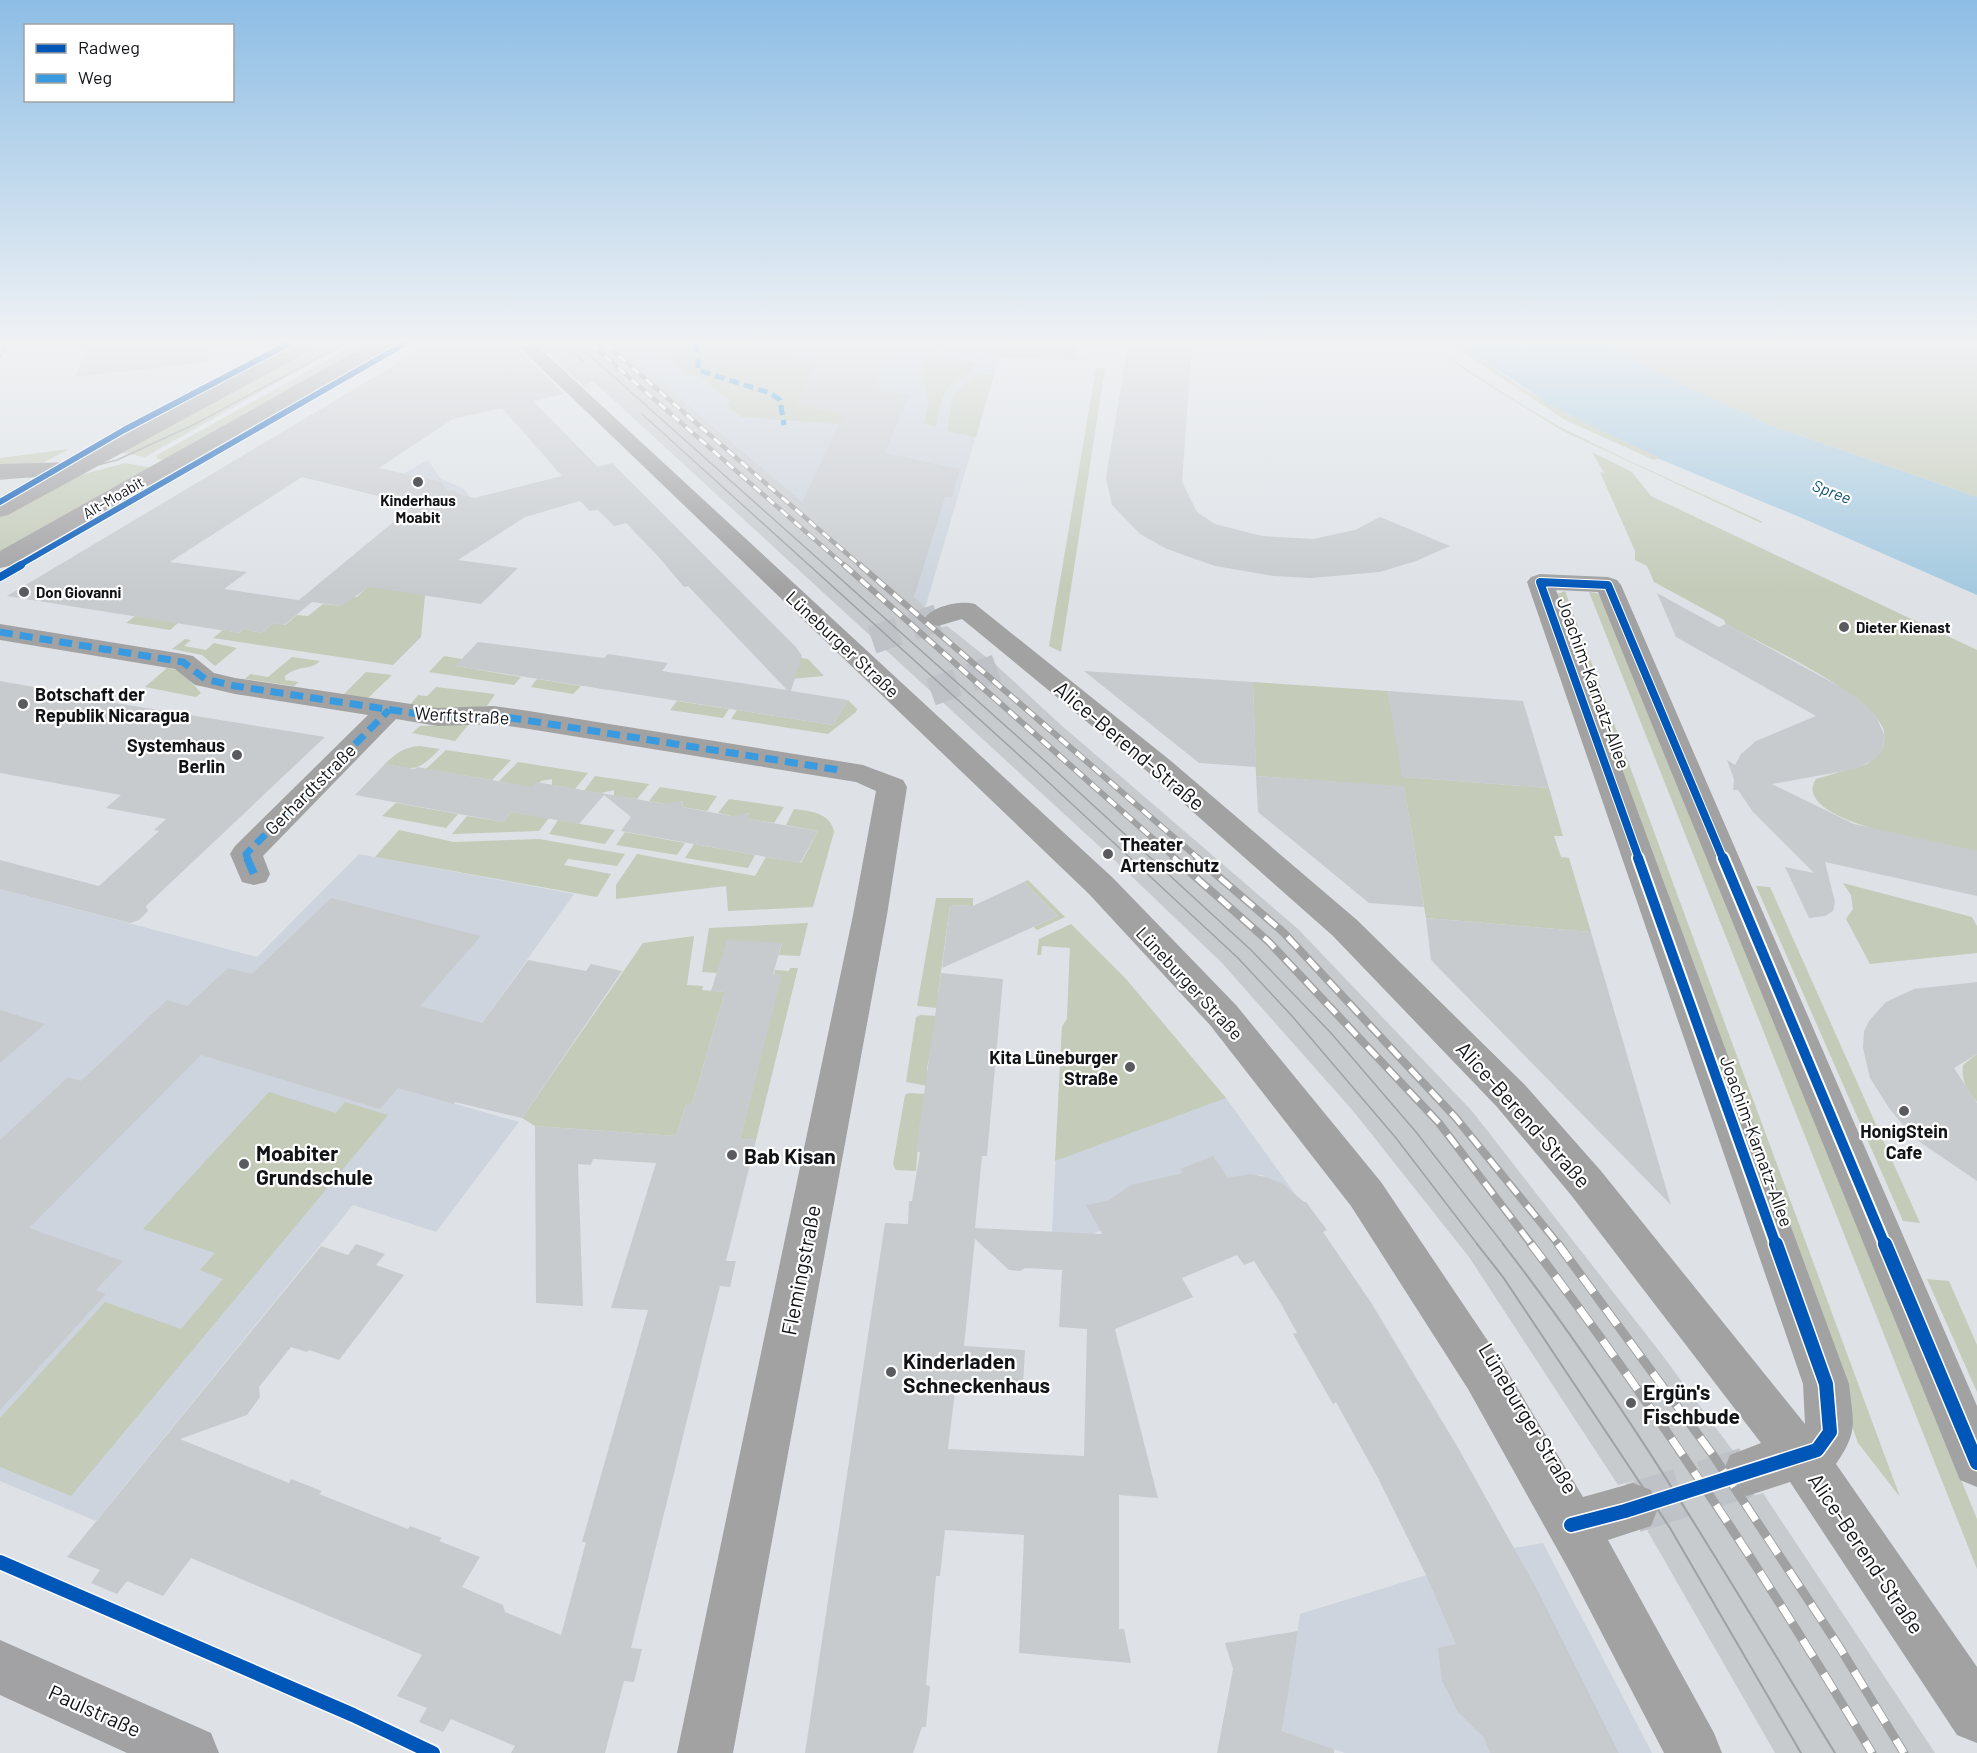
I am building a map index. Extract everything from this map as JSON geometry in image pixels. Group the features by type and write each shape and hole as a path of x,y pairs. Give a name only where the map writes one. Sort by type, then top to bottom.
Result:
{"street":[{"path":"0,510 157,426"},
{"name":"Alt-Moabit","path":"0,561 238,426"},
{"name":"Lüneburger Straße","path":"616,426 919,697 1223,1015 1302,1112 1366,1194 1484,1374 1571,1525 1694,1753"},
{"path":"0,471 38,471 84,465"},
{"name":"Joachim-Karnatz-Allee","path":"1748,1472 1817,1450 1830,1432 1826,1384 1540,582 1608,585 1977,1463"},
{"name":"Alice-Berend-Straße","path":"938,618 966,609 1011,662 1160,767 1345,928 1511,1096 1586,1183 1799,1454 1839,1509 1977,1715"},
{"name":"Werftstraße","path":"0,632 183,662 205,679 225,684 438,717 493,715 511,717 863,774 892,787"},
{"name":"Gerhardtstraße","path":"254,874 246,854 389,710"},
{"name":"Flemingstraße","path":"705,1753 870,915 892,787"},
{"path":"1571,1525 1633,1508"},
{"name":"Paulstraße","path":"0,1667 191,1753"}],"shaded area":[{"path":"712,426 979,426 925,608"},
{"name":"Kinderhaus Moabit","path":"428,460 440,478 464,489 471,499 379,487"},
{"name":"Moabiter Grundschule","path":"359,854 574,894 487,1016 424,1095 519,1122 436,1232 353,1205 96,1521 0,1481 0,889 257,957"},
{"name":"Kita Lüneburger Straße","path":"1071,924 1125,978 1226,1098 1296,1195 1273,1179 1261,1175 1244,1175 1092,1234 1052,1232 1062,1027 1067,1019"},
{"path":"1543,1543 1652,1753 1345,1753 1282,1731 1300,1614 1514,1548"}],"green space":[{"path":"168,426 200,426 145,457 119,452"},
{"path":"209,426 227,426 166,460 157,459 157,455"},
{"path":"864,426 896,426 895,428"},
{"path":"948,426 979,426 976,437 947,431"},
{"path":"1086,426 1096,426 1061,652 1049,646"},
{"path":"1554,426 1763,522 1761,523"},
{"path":"1578,426 1593,426 1660,457 1654,460"},
{"path":"1771,426 1977,426 1977,497"},
{"path":"69,449 33,468 0,466 0,458"},
{"path":"1592,452 1632,472 1651,496 1977,650 1977,851 1877,830 1848,820 1826,808 1814,795 1816,779 1867,764 1882,751 1885,737 1883,728 1873,714 1836,684 1654,582 1647,566 1635,560 1635,551 1600,472 1604,473"},
{"path":"125,463 153,468 0,554 0,516 73,477"},
{"path":"371,584 425,595 421,637 393,665 213,638 223,630 239,633 243,629 262,633 273,623 285,625 297,615 308,616 323,604 341,606 352,597 357,597"},
{"path":"1565,591 1900,1497 1858,1443 1555,595"},
{"path":"1589,592 1597,593 1602,598 1977,1519 1977,1569"},
{"path":"135,616 178,623 170,630 126,623"},
{"path":"185,639 191,640 184,646 206,650 214,643 237,648 215,666 202,655 172,649"},
{"path":"444,656 462,659 456,666 521,677 514,685 429,672"},
{"path":"292,657 320,661 285,676 285,680 299,682 294,686 245,679 250,674 268,677"},
{"path":"801,658 808,659 824,676 791,679"},
{"path":"167,668 181,671 201,693 196,697 145,687"},
{"path":"366,672 392,675 367,699 342,696"},
{"path":"537,679 581,686 573,694 531,687"},
{"path":"1253,682 1388,691 1403,777 1549,788 1563,836 1554,836 1561,857 1569,858 1591,932 1426,918 1404,787 1256,776"},
{"path":"436,687 495,694 487,706 448,710 410,705 418,695 427,696"},
{"path":"848,700 857,709 856,712 828,734 731,719 737,710 833,725"},
{"path":"677,701 729,709 723,718 670,710"},
{"path":"469,724 455,741 412,733 420,726"},
{"path":"420,746 440,749 426,762 416,767 385,764 401,751"},
{"path":"446,750 511,760 492,780 426,769"},
{"path":"518,762 588,773 575,789 552,785 552,779 541,781 530,789 499,781"},
{"path":"595,776 649,784 637,799 614,796 614,790 601,793 584,791"},
{"path":"660,787 717,796 707,811 682,807 683,801 670,805 649,801"},
{"path":"729,799 784,807 774,823 749,819 749,813 736,817 718,813"},
{"path":"396,803 458,814 446,828 382,816"},
{"path":"794,809 813,812 825,817 834,832 813,907 728,911 726,886 616,899 616,885 637,854 755,876 766,857 801,863 818,831 786,825"},
{"path":"512,812 549,818 539,831 452,834 467,816 503,822"},
{"path":"558,820 615,830 605,844 549,834"},
{"path":"399,830 454,842 539,839 625,854 617,866 568,859 564,865 611,874 597,897 375,857"},
{"path":"625,832 685,843 677,855 616,845"},
{"path":"694,844 755,855 748,868 685,858"},
{"path":"1028,880 1065,917 1037,930 1034,927 1058,916 1024,882"},
{"path":"1843,883 1972,917 1977,926 1977,953 1870,964 1846,919 1853,909 1851,895"},
{"path":"1756,886 1770,887 1920,1223 1903,1221"},
{"path":"936,898 973,898 973,906 950,905 938,1008 917,1006"},
{"path":"808,923 800,956 779,955 782,943 717,973 702,972 709,928"},
{"path":"1071,924 1125,978 1226,1098 1055,1161 1062,1027 1067,1019 1070,948 1042,946 1041,955 1037,955 1039,939"},
{"path":"694,936 687,985 703,986 702,990 725,992 692,1104 686,1104 676,1136 535,1126 522,1118 643,943"},
{"path":"790,968 798,968 756,1140 740,1139 781,975 774,974 775,970 789,971"},
{"path":"937,1016 927,1069 928,1086 906,1082 916,1017"},
{"path":"1977,1054 1977,1102 1966,1085 1963,1065"},
{"path":"269,1092 336,1113 345,1102 388,1115 71,1496 0,1467 0,1418 105,1302 181,1329 223,1279 200,1270 215,1253 143,1229"},
{"path":"909,1093 926,1094 919,1131 916,1171 896,1170 893,1164 905,1095"},
{"path":"1927,1279 1949,1281 1977,1345 1977,1392"}],"water":[{"name":"Spree","path":"1592,426 1771,426 1977,497 1977,595 1802,518 1657,458 1659,457"}],"building":[{"path":"293,426 443,426 379,468 442,482 447,491 454,490 458,494 474,498 562,476 518,426 557,426 598,467 612,463 796,647 802,656 791,691 848,700 833,725 455,666 478,642 604,658 608,654 668,663 662,671 787,690 688,586 684,587 626,523 614,526 598,510 590,511 580,501 525,517 458,560 518,568 481,604 369,587 341,606 312,602 284,625 273,623 262,633 243,629 239,633 7,596","holes":["302,477 414,505 299,600 311,602 224,589 247,572 170,562"]},
{"path":"642,426 712,426 802,502 838,426 896,426 885,453 960,469 952,497 945,497 914,597 929,611 923,618 927,625 938,628 947,626 996,665 1061,725 1298,929 1472,1111 1663,1356 1733,1451 1728,1454 1721,1471 1728,1490 1746,1498 1763,1493 1935,1753 1775,1753 1647,1530 1653,1527 1660,1509 1653,1489 1634,1481 1618,1485 1469,1257 1354,1112 1222,963 1124,869"},
{"path":"1115,426 1186,426 1182,482 1197,512 1215,524 1262,536 1313,539 1355,530 1380,517 1450,546 1416,561 1380,572 1311,578 1274,576 1215,566 1167,549 1140,534 1112,505 1106,478"},
{"path":"1657,593 1719,627 1726,624 1844,689 1867,706 1875,715 1885,736 1882,751 1875,759 1855,769 1772,784 1854,824 1977,851 1977,896 1825,862 1835,902 1833,911 1825,916 1809,918 1785,867 1814,873 1753,812 1738,790 1733,790 1734,779 1727,760 1735,765 1741,754 1756,741 1816,716 1676,637"},
{"path":"1084,671 1253,682 1256,767 1199,763"},
{"path":"0,681 68,693 66,695 325,737 146,906 148,911 139,920 130,923 0,889 0,860 99,886 159,831 154,830 166,819 106,808 121,795 0,773"},
{"path":"1388,691 1523,701 1549,788 1402,777"},
{"path":"385,764 415,769 417,767 532,787 536,782 665,804 683,801 682,807 731,816 750,813 749,819 818,831 800,863 621,831 631,817 604,795 579,824 512,812 503,822 355,795"},
{"path":"1256,776 1404,786 1424,907 1369,903 1258,812"},
{"path":"1024,882 1058,916 942,968 950,905 973,906"},
{"path":"331,898 481,936 420,1006 482,1023 528,960 586,971 591,964 622,971 522,1118 455,1102 454,1104 398,1088 380,1109 201,1055 29,1228 123,1261 96,1290 106,1294 0,1410 0,1140 68,1077 81,1081 167,1000 187,1006 228,968 252,974"},
{"path":"1426,918 1591,932 1671,1205 1431,960"},
{"path":"727,940 782,943 773,974 782,975 740,1139 756,1140 726,1261 736,1261 730,1287 720,1286 631,1648 642,1649 634,1682 624,1681 605,1753 511,1753 515,1746 451,1719 443,1732 419,1722 427,1708 397,1696 422,1655 191,1558 163,1596 127,1581 117,1594 91,1583 100,1570 67,1557 321,1246 348,1255 356,1244 385,1254 376,1265 404,1275 339,1360 309,1350 307,1352 291,1347 259,1387 260,1397 247,1415 180,1439 289,1483 291,1479 322,1491 319,1494 408,1529 410,1526 442,1538 439,1541 480,1557 462,1587 503,1605 505,1612 561,1635 586,1542 582,1542 648,1310 611,1308 656,1163 593,1159 591,1165 578,1164 583,1306 536,1303 535,1126 676,1136 686,1104 692,1104 725,992 711,991"},
{"path":"941,973 1003,979 987,1156 982,1156 975,1228 1102,1234 1086,1205 1108,1201 1131,1185 1183,1173 1180,1169 1213,1156 1228,1178 1250,1174 1267,1177 1283,1184 1306,1202 1327,1230 1323,1232 1372,1304 1457,1446 1539,1593 1619,1753 1490,1753 1484,1738 1458,1712 1442,1681 1438,1648 1456,1644 1426,1575 1378,1478 1336,1402 1333,1404 1293,1334 1297,1333 1280,1302 1254,1261 1244,1265 1237,1255 1182,1278 1193,1297 1115,1329 1158,1498 1119,1495 1119,1629 1124,1629 1131,1663 1019,1653 1024,1535 945,1530 940,1576 936,1576 926,1685 930,1686 926,1727 922,1727 913,1753 805,1753 885,1223 908,1224 909,1201 912,1201 920,1152 916,1152","holes":["975,1239 1009,1270 1020,1271 1025,1268 1062,1270 1059,1327 1087,1329 1084,1456 948,1449 956,1383 1016,1387 1015,1383 1023,1384 1025,1350 964,1346"]},
{"path":"1977,982 1977,1054 1954,1068 1977,1103 1977,1181 1920,1142 1904,1126 1889,1108 1870,1078 1863,1048 1864,1031 1869,1021 1886,1002 1914,989"},
{"path":"0,1010 45,1024 0,1063"},
{"path":"1298,1631 1282,1731 1334,1749 1334,1753 1217,1753 1233,1669 1225,1643"}],"tunnel":[{"path":"872,640 938,618"},
{"path":"931,692 997,668"},
{"path":"1633,1508 1747,1472"}],"tram line":[{"path":"0,479 63,474 117,460 191,426"},
{"path":"655,426 1031,766 1238,958 1292,1016 1396,1138 1478,1245"},
{"path":"669,426 1045,761 1251,950 1331,1033 1416,1132 1504,1245"},
{"path":"1477,1244 1503,1277 1670,1528 1801,1753"},
{"path":"1503,1244 1549,1305 1635,1430 1835,1753"}],"railway":[{"path":"685,426 845,566"},
{"path":"699,426 861,566"},
{"path":"844,565 1176,859"},
{"path":"860,565 1199,859"},
{"path":"1174,858 1269,942 1439,1123 1532,1245"},
{"path":"1197,858 1283,932 1456,1118 1559,1245"},
{"path":"1531,1244 1622,1367 1709,1494 1792,1622 1872,1753"},
{"path":"1558,1244 1713,1455 1840,1648 1904,1753"}],"marked path":[{"path":"0,632 183,662 205,679 235,686 438,717 493,715 839,770"},
{"path":"254,874 246,854 389,710"}],"cycle path":[{"path":"0,502 132,426"},
{"path":"0,577 262,426"},
{"path":"1571,1525 1625,1511 1817,1450 1830,1432 1826,1384 1540,582 1608,585 1977,1463"},
{"path":"0,1562 353,1715 433,1753"}],"place":[{"name":"Kinderhaus Moabit","path":"418,482"},
{"name":"Don Giovanni","path":"24,592"},
{"name":"Dieter Kienast","path":"1844,627"},
{"name":"Botschaft der Republik Nicaragua","path":"23,704"},
{"name":"Systemhaus Berlin","path":"237,755"},
{"name":"Theater Artenschutz","path":"1108,854"},
{"name":"Kita Lüneburger Straße","path":"1130,1067"},
{"name":"HonigStein Cafe","path":"1904,1111"},
{"name":"Bab Kisan","path":"732,1155"},
{"name":"Moabiter Grundschule","path":"244,1164"},
{"name":"Kinderladen Schneckenhaus","path":"891,1372"},
{"name":"Ergün's Fischbude","path":"1631,1403"}]}
